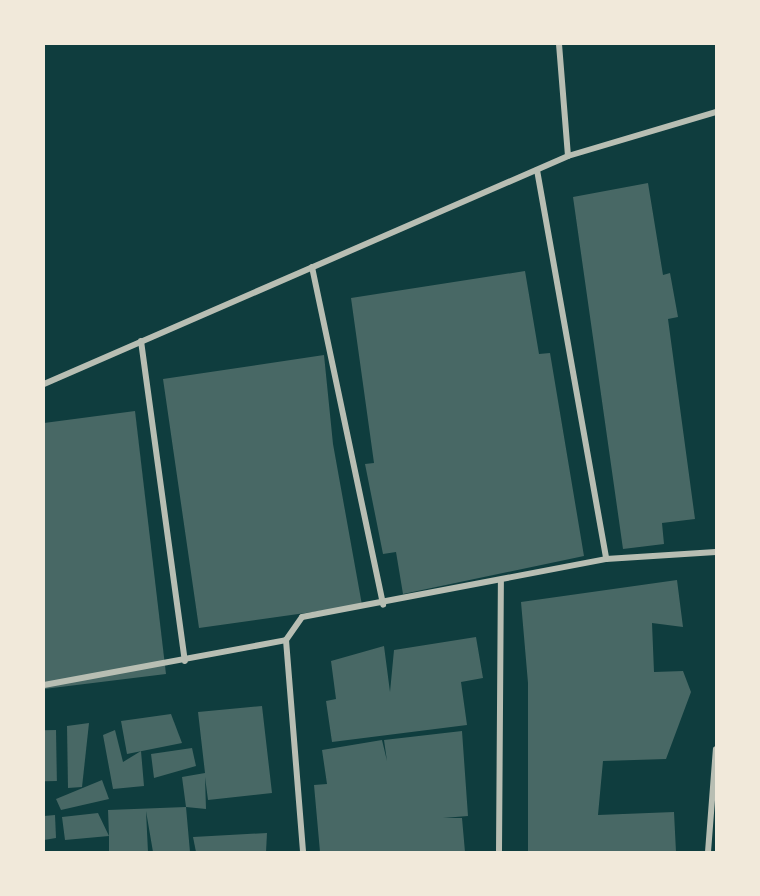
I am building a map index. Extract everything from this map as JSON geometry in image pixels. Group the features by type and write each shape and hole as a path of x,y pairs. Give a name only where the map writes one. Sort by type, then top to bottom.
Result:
{"street":[{"path":"559,44 568,156"},
{"path":"44,384 568,156 717,112"},
{"path":"537,170 606,559"},
{"path":"312,267 383,605"},
{"path":"141,341 185,661"},
{"path":"303,852 286,640 302,618 383,605 606,559 717,552"},
{"path":"499,852 501,582"},
{"path":"44,685 185,661 286,640"},
{"path":"708,852 717,749"}],"building":[{"path":"648,183 663,275 670,273 678,317 668,319 695,519 662,523 664,544 623,549 573,197"},
{"path":"525,271 539,354 550,353 584,556 403,594 396,552 383,554 365,464 374,463 351,298"},
{"path":"324,355 333,444 362,605 199,628 163,379"},
{"path":"135,411 166,674 44,689 44,423"},
{"path":"677,580 683,627 652,623 654,672 683,671 691,692 666,759 603,761 598,815 674,812 676,852 528,852 528,683 521,602"},
{"path":"476,637 483,678 461,682 467,725 332,742 326,701 336,699 331,661 384,646 390,692 394,650"},
{"path":"262,706 272,793 208,800 205,777 206,809 186,807 182,777 205,773 198,712"},
{"path":"171,714 182,743 127,754 121,721"},
{"path":"89,723 82,787 68,788 67,726"},
{"path":"44,730 56,730 57,781 45,781"},
{"path":"115,730 123,762 141,751 144,786 113,789 103,735"},
{"path":"462,731 468,816 443,818 462,818 465,852 320,852 314,785 327,784 322,750 382,740 387,761 384,740"},
{"path":"192,748 196,766 154,778 151,754"},
{"path":"102,780 109,799 61,810 56,799"},
{"path":"186,807 190,852 153,852 146,811 148,852 109,852 108,810"},
{"path":"98,813 109,836 65,840 62,817"},
{"path":"55,815 56,838 44,840 44,816"},
{"path":"267,833 266,852 196,852 193,837"}]}
